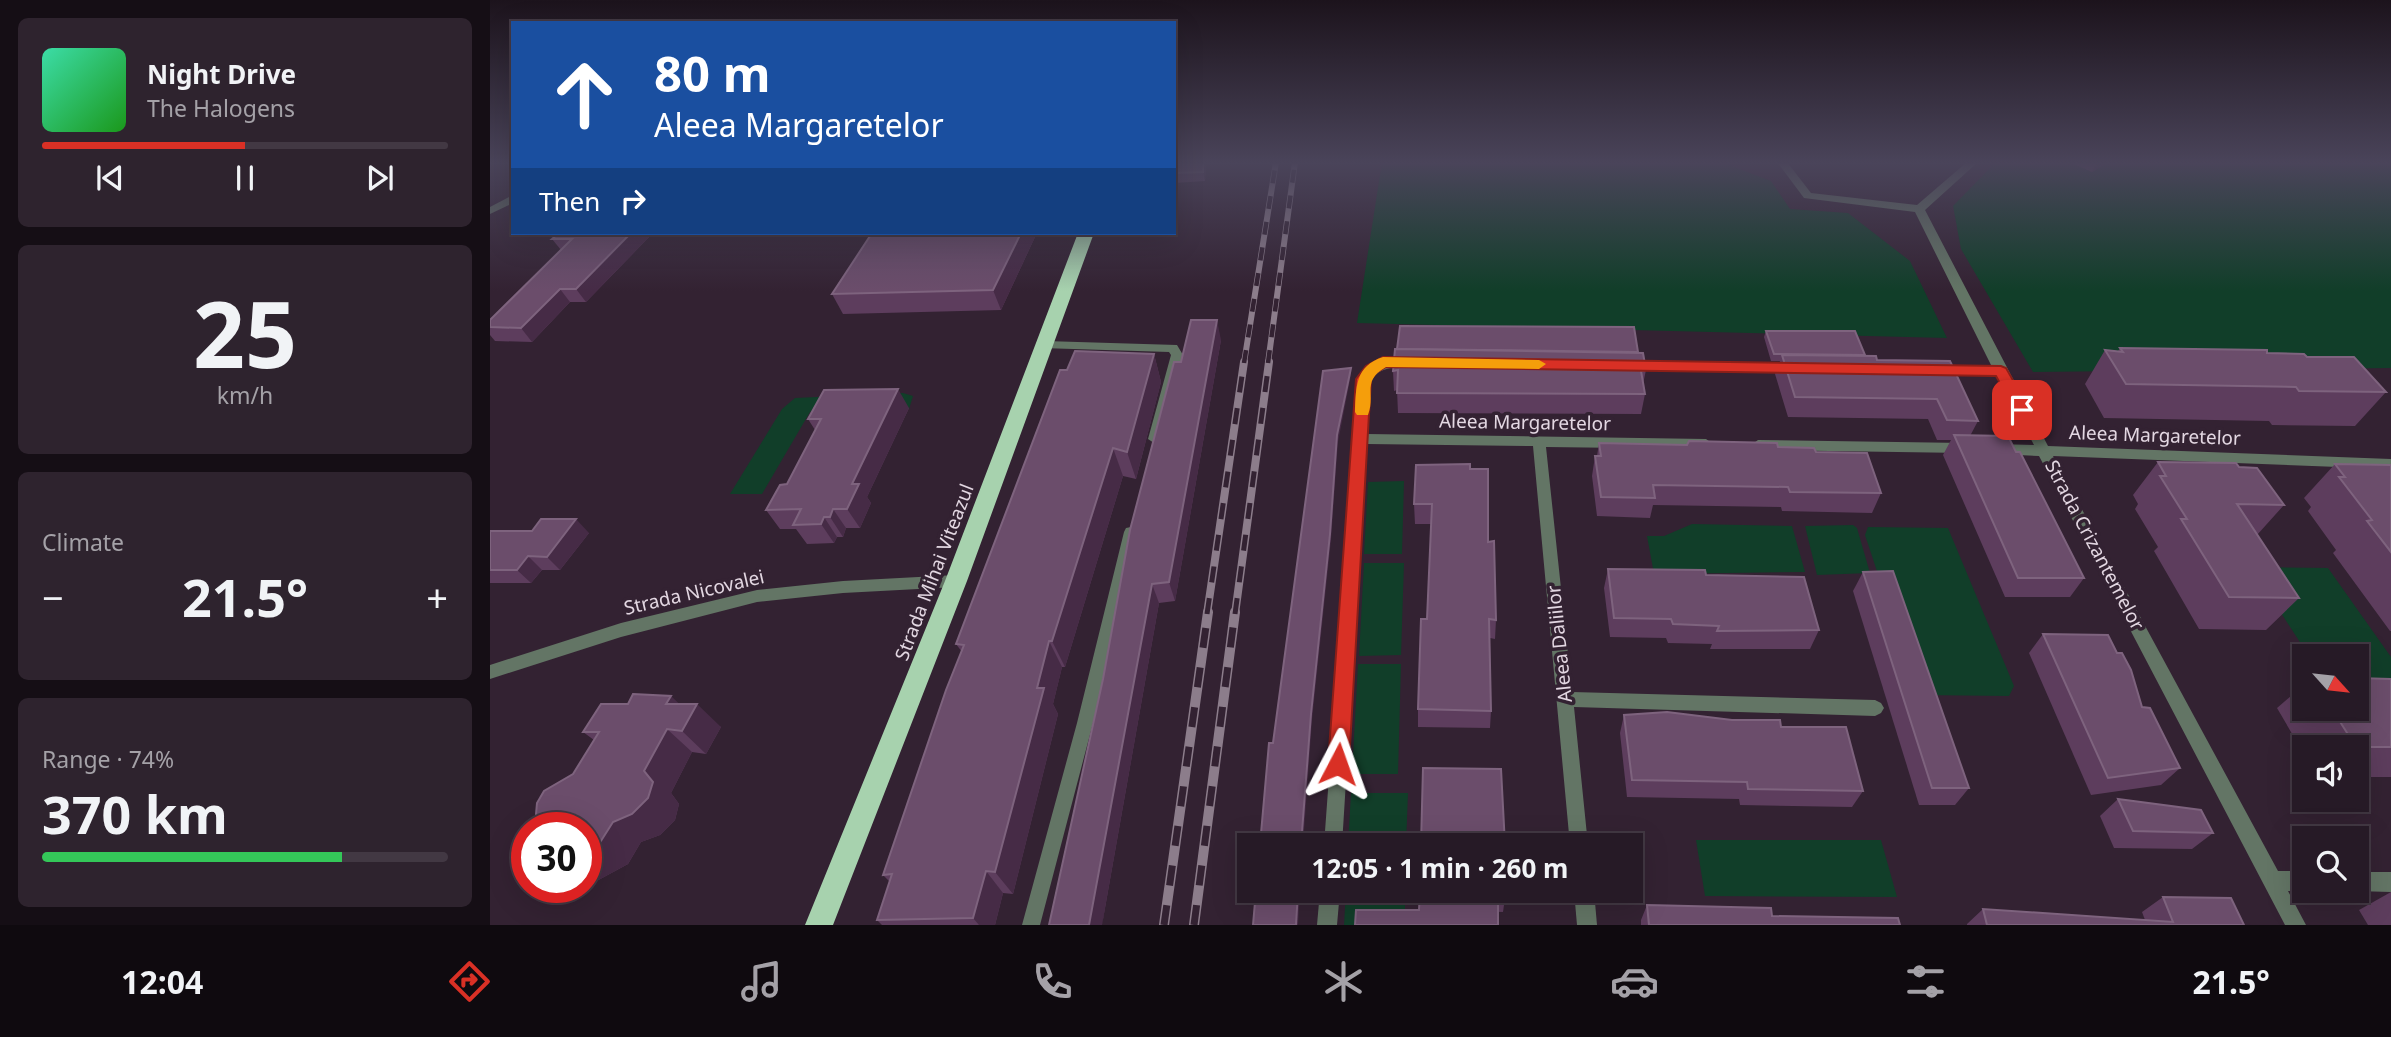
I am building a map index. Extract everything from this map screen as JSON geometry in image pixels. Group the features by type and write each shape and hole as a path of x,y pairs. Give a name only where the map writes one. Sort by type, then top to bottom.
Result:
{"highway":[{"name":"Strada Mihai Viteazul","path":"819,925 956,581 1085,235"}],"street":[{"path":"1886,205 1919,209 1923,205"},
{"name":"Strada Crizantemelor","path":"1919,209 2001,371 2297,925"},
{"path":"1334,833 1364,379 1371,369 1383,362 1424,363"},
{"path":"1616,365 1809,368"},
{"path":"1918,370 2001,371"},
{"name":"Aleea Margaretelor","path":"1361,439 1716,444"},
{"name":"Aleea Daliilor","path":"1538,442 1578,833"},
{"name":"Aleea Margaretelor","path":"1743,445 2044,449 2391,464"},
{"name":"Strada Nicovalei","path":"490,672 621,630 757,596 843,587 956,581"},
{"path":"1564,699 1875,708"},
{"path":"2273,880 2292,881"},
{"path":"2369,882 2391,882"},
{"path":"1327,925 1329,903"},
{"path":"1585,903 1587,925"}],"lane":[{"path":"1045,345 1173,348 1177,355 1152,449"},
{"path":"1031,925 1085,723 1135,515"}],"green space":[{"path":"1375,205 1787,205 1790,209 1848,213 1910,261 1947,338 1357,323"},
{"path":"2391,205 2391,368 2033,372 1961,249 1953,206"},
{"path":"903,393 913,396 909,409 820,409 810,412 762,494 730,494 782,409 795,398"},
{"path":"1404,481 1402,554 1364,554 1368,482"},
{"path":"1692,524 1792,526 1805,572 1654,574 1647,536 1664,536"},
{"path":"1853,525 1857,528 1870,573 1817,575 1805,526"},
{"path":"1868,527 1948,528 2014,686 2009,696 1918,695 1865,535"},
{"path":"1364,563 1404,563 1401,655 1359,656"},
{"path":"2251,567 2328,568 2391,657 2391,681 2370,680 2370,644 2301,644"},
{"path":"1358,664 1401,664 1398,774 1352,774"},
{"path":"1351,793 1408,793 1406,833 1349,833"},
{"path":"1696,840 1881,840 1897,897 1705,896"},
{"path":"1345,903 1405,903 1405,925 1344,925"}],"building":[{"path":"557,235 629,235 576,289 560,289 521,328 490,327 490,320 572,239 552,239"},
{"path":"871,235 1020,235 993,290 832,294"},
{"path":"1191,320 1217,320 1169,582 1152,584 1089,925 1049,925 1103,679 1130,530 1174,362 1181,362"},
{"path":"1400,326 1634,327 1638,352 1397,349"},
{"path":"1766,331 1855,331 1865,355 1774,354"},
{"path":"2120,348 2267,350 2267,353 2304,354 2307,357 2354,357 2386,392 2299,391 2296,387 2126,384 2105,350 2123,352"},
{"path":"1395,349 1643,353 1646,370 1641,371 1645,394 1397,393 1398,370 1393,371"},
{"path":"1075,351 1154,354 1127,452 1113,448 1052,641 1049,641 1037,688 1044,688 995,872 986,871 973,918 877,920 892,874 883,875 964,645 956,644 1060,370 1067,370"},
{"path":"1782,355 1876,356 1877,360 1950,361 1978,421 1947,420 1937,399 1795,397"},
{"path":"1351,368 1337,435 1302,833 1261,833 1269,743 1273,743 1323,371"},
{"path":"898,389 852,484 859,484 847,509 833,509 830,517 824,517 821,524 793,525 801,509 766,510 780,485 787,484 821,419 808,419 824,390"},
{"path":"1954,435 2008,436 2016,452 2020,452 2084,578 2018,578"},
{"path":"1689,441 1777,443 1778,447 1814,448 1816,452 1867,453 1881,493 1790,492 1788,487 1653,485 1655,498 1601,497 1595,456 1601,456 1599,443 1687,445"},
{"path":"2158,462 2236,463 2239,467 2257,468 2284,505 2237,504 2299,598 2229,597 2181,519 2187,519 2160,476 2166,476"},
{"path":"1470,464 1470,469 1488,469 1488,542 1494,541 1496,620 1489,619 1491,711 1418,709 1421,619 1427,619 1432,504 1414,504 1416,465"},
{"path":"2335,464 2391,465 2391,552 2367,521 2372,520 2339,477 2345,477"},
{"path":"541,519 576,519 547,557 528,556 517,570 490,570 490,531 532,531"},
{"path":"1608,569 1705,570 1706,575 1804,577 1819,630 1717,631 1719,626 1673,624 1671,619 1614,618"},
{"path":"1893,571 1969,788 1932,788 1863,572"},
{"path":"2043,634 2108,635 2117,653 2122,653 2131,670 2142,707 2150,708 2180,768 2108,778"},
{"path":"2370,678 2391,679 2391,747 2369,747 2369,735 2348,735 2340,721 2370,721"},
{"path":"633,694 671,696 666,704 697,704 682,731 667,729 644,771 653,782 648,798 632,814 613,822 602,839 602,812 536,812 537,803 544,791 573,774 599,732 583,732 601,704 628,704"},
{"path":"1667,712 1732,720 1780,720 1781,727 1846,727 1863,791 1748,789 1747,782 1632,780 1624,715"},
{"path":"1423,768 1501,769 1504,833 1421,833"},
{"path":"2118,799 2201,810 2213,833 2133,831"},
{"path":"2163,897 2231,898 2244,925 1987,925 1983,909 2173,922"},
{"path":"1255,903 1297,903 1296,925 1253,925"},
{"path":"1419,903 1498,903 1498,925 1355,925 1356,910 1419,910"},
{"path":"1647,905 1771,908 1772,916 1898,918 1900,925 1649,925"}],"railway":[{"path":"1244,363 1269,205"},
{"path":"1268,363 1289,205"},
{"path":"1207,614 1244,362"},
{"path":"1235,614 1269,362"},
{"path":"1164,925 1208,612"},
{"path":"1194,925 1235,612"}],"slow traffic":[{"path":"1362,412 1364,379 1371,369 1383,362 1539,364"}],"route":[{"path":"1338,764 1364,379 1371,369 1383,362 2001,371 2022,410"}]}
